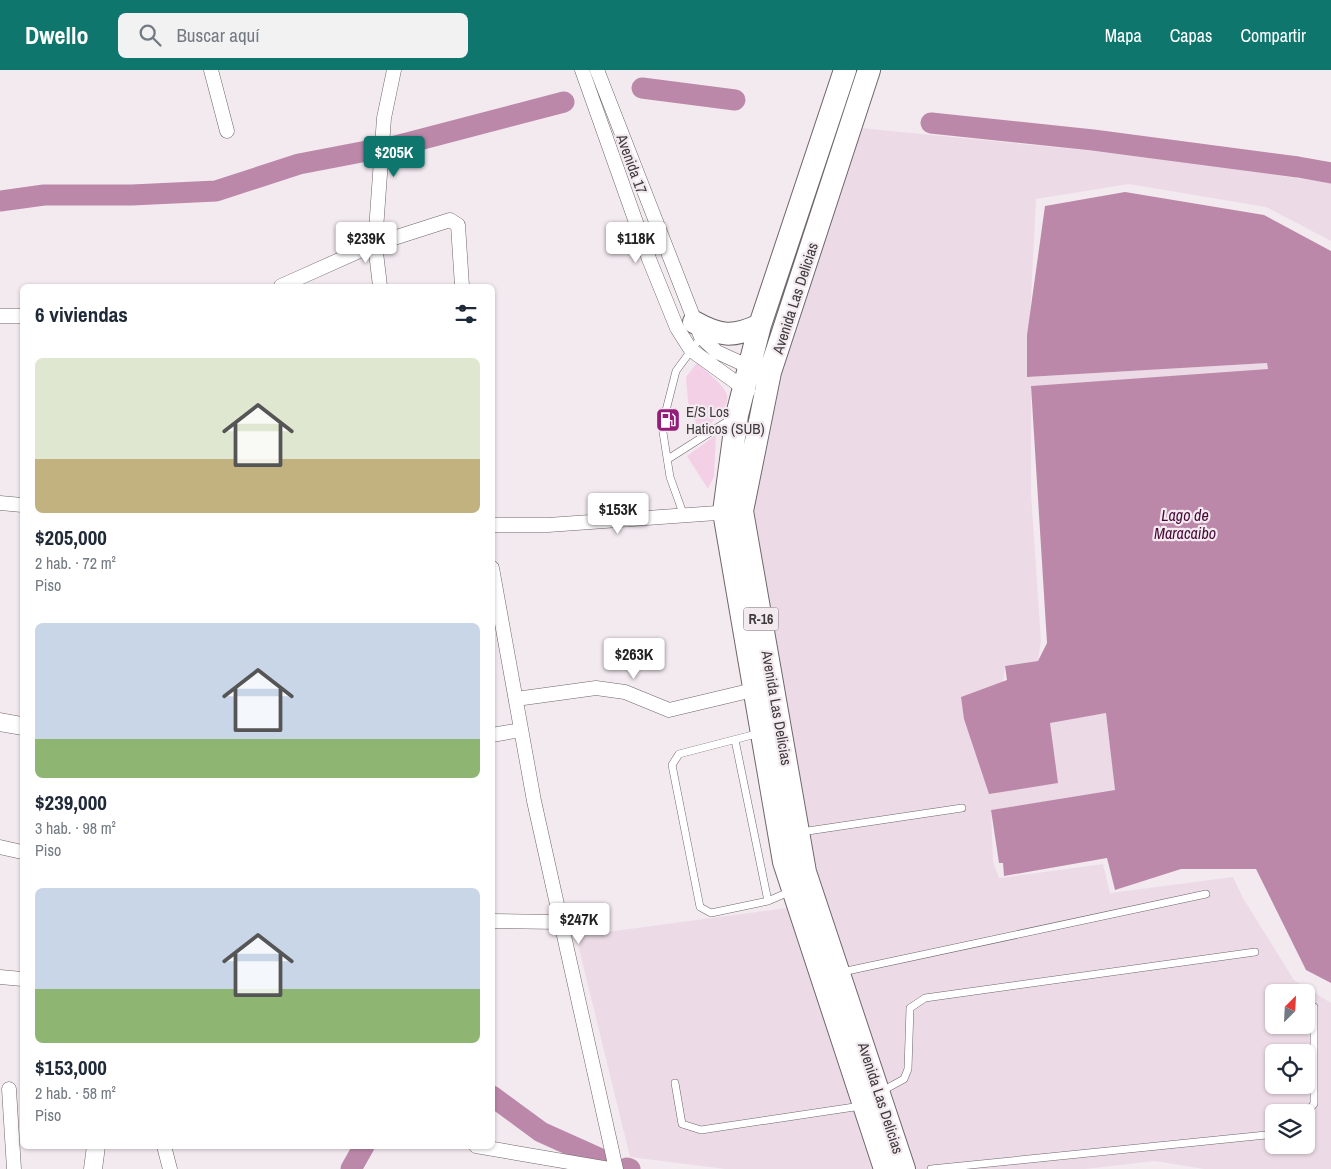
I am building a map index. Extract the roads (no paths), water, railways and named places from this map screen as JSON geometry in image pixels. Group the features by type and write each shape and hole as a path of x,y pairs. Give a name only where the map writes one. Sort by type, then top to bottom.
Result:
{"main road":[{"name":"Avenida Las Delicias","path":"845,70 760,324 746,378 737,415 733,512 757,676 761,733 784,862 872,1099 904,1169"},
{"name":"Avenida Las Delicias","path":"733,512 765,399 770,372 869,70"},
{"path":"697,329 736,335 760,324"},
{"name":"Avenida Las Delicias","path":"757,676 798,832 805,872 839,972 872,1099 885,1169"}],"street":[{"path":"212,70 227,131"},
{"path":"380,284 375,244 384,118 394,70"},
{"name":"Avenida 17","path":"582,70 649,259 677,328 691,350 746,378"},
{"name":"Avenida 17","path":"597,70 697,329 717,352 746,378 765,399"},
{"path":"285,284 375,244 450,220 455,221 458,225 462,284"},
{"path":"0,316 20,316"},
{"path":"746,378 770,372"},
{"path":"0,503 20,505"},
{"path":"495,525 548,525 733,512"},
{"path":"495,592 559,922 616,1169"},
{"path":"516,700 596,688 625,692 669,710 757,676"},
{"path":"0,722 20,726"},
{"path":"495,734 521,730"},
{"path":"0,847 20,852"},
{"path":"495,922 559,922"},
{"path":"2,982 20,979"},
{"path":"10,1089 17,1134 14,1169"},
{"path":"93,1169 96,1149"},
{"path":"165,1149 170,1169"},
{"path":"493,1149 609,1169"}],"lane":[{"path":"684,516 670,477 662,426 676,371 691,350 697,329"},
{"path":"668,459 737,415"},
{"path":"761,733 679,754 672,765 700,907 705,912 711,913 768,901 793,890"},
{"path":"735,740 768,901"},
{"path":"798,832 962,808"},
{"path":"839,972 1206,894"},
{"path":"676,1083 682,1124 701,1130 872,1099 904,1079 908,1069 910,1008 925,998 1256,952"},
{"path":"1314,1034 1314,1104"},
{"path":"931,1169 1265,1135"}],"water":[{"name":"Lago de Maracaibo","path":"1125,192 1264,215 1331,251 1331,983 1306,970 1256,869 1181,869 1115,890 1107,858 1004,876 1003,863 999,863 991,810 1115,790 1106,713 1050,723 1058,783 989,794 964,719 961,697 1007,680 1005,666 1038,661 1047,643 1031,386 1268,369 1267,363 1027,377 1027,335 1045,206"}],"waterway":[{"path":"642,88 735,100"},
{"path":"392,147 564,102"},
{"path":"931,123 1093,140 1331,173"},
{"path":"0,201 44,195 132,195 216,191 299,164 372,150"},
{"path":"495,1098 541,1132 610,1163"},
{"path":"351,1169 362,1149"}],"place":[{"name":"E/S Los Haticos (SUB)","path":"668,420"}]}
